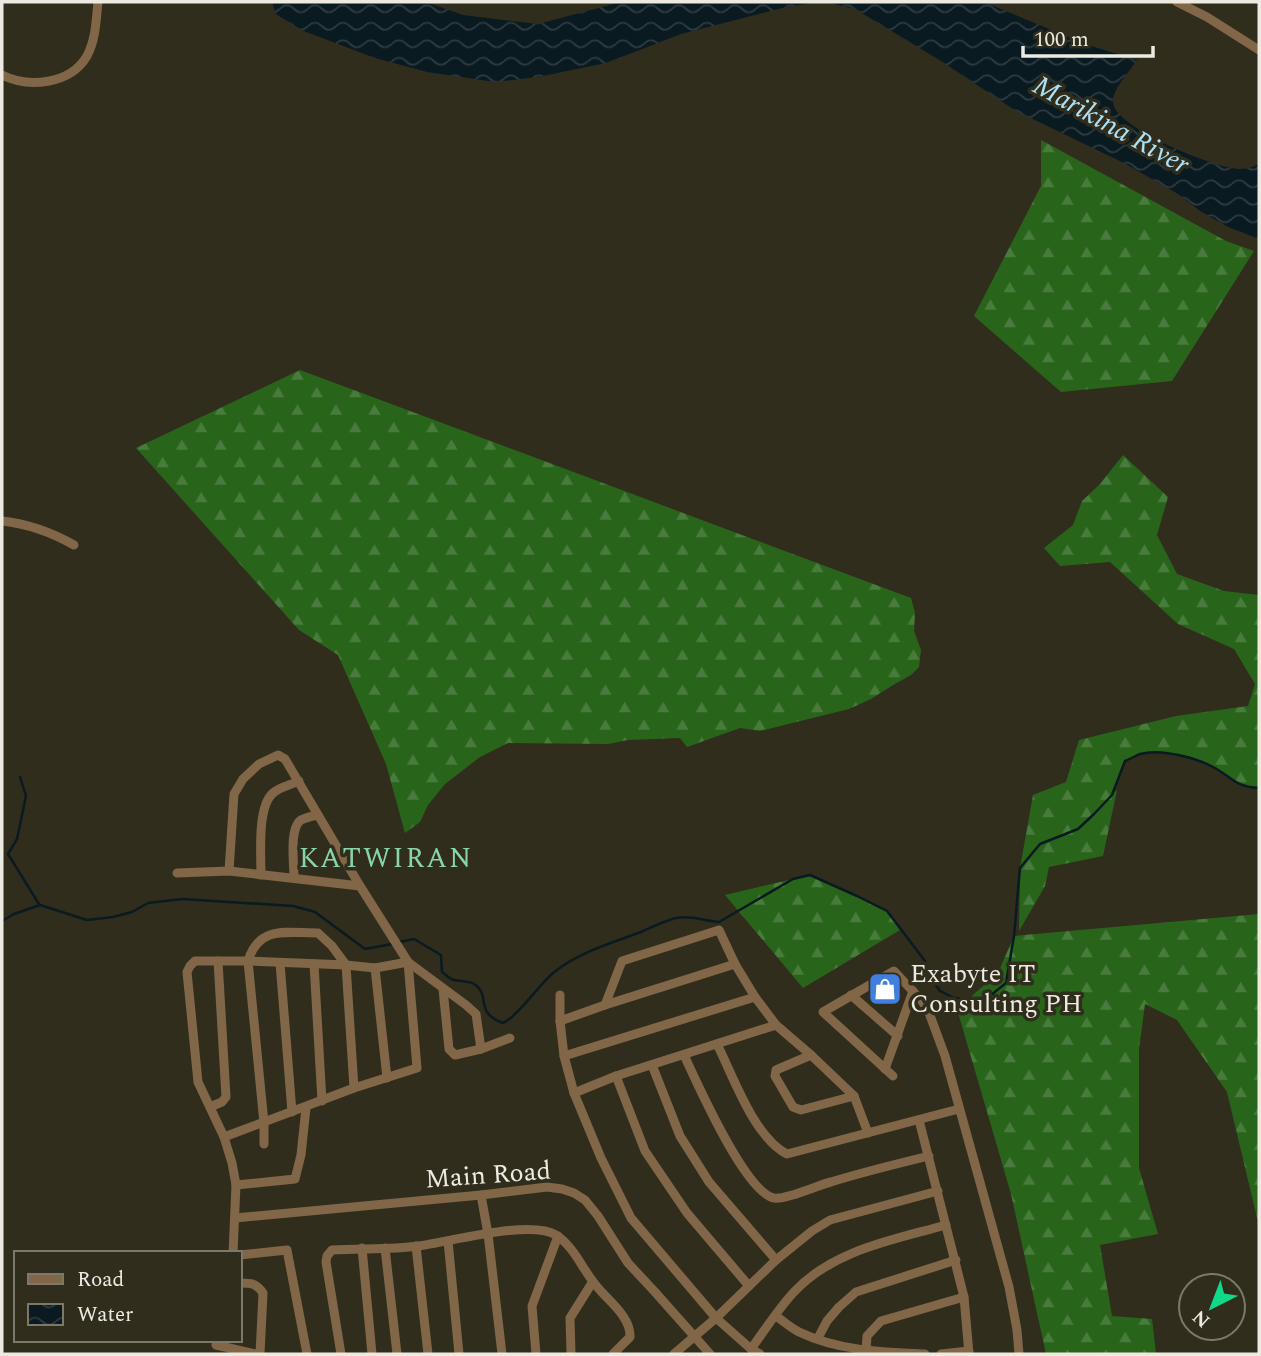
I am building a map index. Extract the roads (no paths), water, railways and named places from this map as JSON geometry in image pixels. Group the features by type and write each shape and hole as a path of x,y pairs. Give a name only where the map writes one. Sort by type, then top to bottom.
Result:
{"street":[{"path":"2,75 13,80 44,83 76,69 86,58 92,45 98,2"},
{"path":"1177,2 1208,17 1259,50"},
{"path":"2,521 35,527 74,545"},
{"path":"229,871 234,794 243,779 259,764 278,755 285,759 299,781 408,962 476,1014 481,1049"},
{"path":"261,875 262,818 267,800 275,790 299,781"},
{"path":"294,877 293,834 300,821 318,815"},
{"path":"177,873 229,871 360,886"},
{"path":"605,1005 622,961 719,930 735,964 776,1025 855,1096 868,1133"},
{"path":"264,1144 248,961 253,947 263,938 274,933 318,933 346,965 354,1088"},
{"path":"233,1251 236,1185 224,1137 198,1082 187,972 190,966 195,961 248,961 375,968 408,962"},
{"path":"210,1107 222,1102 226,1097 218,961"},
{"path":"224,1137 354,1088 417,1068 408,962"},
{"path":"280,963 292,1112"},
{"path":"314,964 322,1101"},
{"path":"560,1021 735,964"},
{"path":"375,968 387,1078"},
{"path":"893,1076 823,1013 894,971 928,1010 945,1056 1009,1287 1019,1354"},
{"path":"443,989 449,1049 455,1055 509,1038"},
{"path":"885,1069 913,991"},
{"path":"560,995 564,1056 574,1093 600,1158 631,1218 716,1318 760,1354"},
{"path":"851,995 898,1036"},
{"path":"564,1056 755,997"},
{"path":"574,1093 616,1076 776,1025"},
{"path":"718,1044 754,1120 776,1149 787,1154 959,1109"},
{"path":"684,1055 716,1124 736,1157 759,1188 772,1198 781,1198 828,1182 929,1156"},
{"path":"811,1055 776,1070 775,1076 793,1107 800,1110 855,1096"},
{"path":"652,1065 680,1136 709,1182 776,1260"},
{"path":"616,1076 645,1151 687,1213 749,1286"},
{"path":"236,1185 295,1179 301,1155 306,1108"},
{"path":"919,1120 964,1297 969,1352 941,1354"},
{"name":"Main Road","path":"234,1218 547,1187 574,1193 585,1200 598,1216 628,1263 710,1354"},
{"path":"674,1354 776,1260 830,1220 938,1191"},
{"path":"481,1195 502,1354"},
{"path":"751,1349 793,1293 832,1262 856,1251 946,1224"},
{"path":"341,1354 326,1262 332,1250 416,1246 532,1228 547,1230 558,1236 593,1283 624,1317 630,1329 630,1337 613,1354"},
{"path":"536,1354 532,1306 558,1236"},
{"path":"448,1241 459,1354"},
{"path":"416,1246 428,1354"},
{"path":"362,1248 372,1354"},
{"path":"385,1248 397,1354"},
{"path":"242,1255 287,1250 307,1354"},
{"path":"818,1338 838,1307 856,1292 956,1260"},
{"path":"217,1342 216,1345 258,1354 263,1293 252,1283 242,1283"},
{"path":"571,1354 570,1318 593,1283"},
{"path":"866,1351 867,1336 881,1321 964,1297"},
{"path":"776,1316 798,1331 839,1345 866,1351 925,1354"}],"water":[{"path":"272,2 426,2 463,15 538,24 621,2 820,2 786,7 681,34 606,63 538,77 495,82 427,72 375,58 301,30 276,14"},
{"name":"Marikina River","path":"826,2 984,2 1088,45 1137,60 1113,97 1118,112 1130,123 1167,145 1209,162 1239,169 1259,164 1259,239 1228,227 1124,163 1016,111 855,9"}],"waterway":[{"path":"399,942 414,939 441,955 442,972 451,979 468,982 479,988 488,1014 503,1023 515,1014 553,973 583,954 676,918 719,922 793,879 810,875 887,911 925,961 929,975 940,991 954,998 977,1000 991,995 1006,983 1014,936 1020,868 1040,844 1078,829 1094,814 1112,795 1125,761 1149,752 1179,755 1207,764 1239,784 1259,788"},
{"path":"20,777 26,796 17,839 8,854 39,904"},
{"path":"2,921 40,905 87,920 132,912 148,903 182,899 293,906 315,912 365,949 392,944"}],"place":[{"name":"Exabyte IT Consulting PH","path":"885,989"}],"district":[{"name":"KATWIRAN","path":"386,858"}]}
